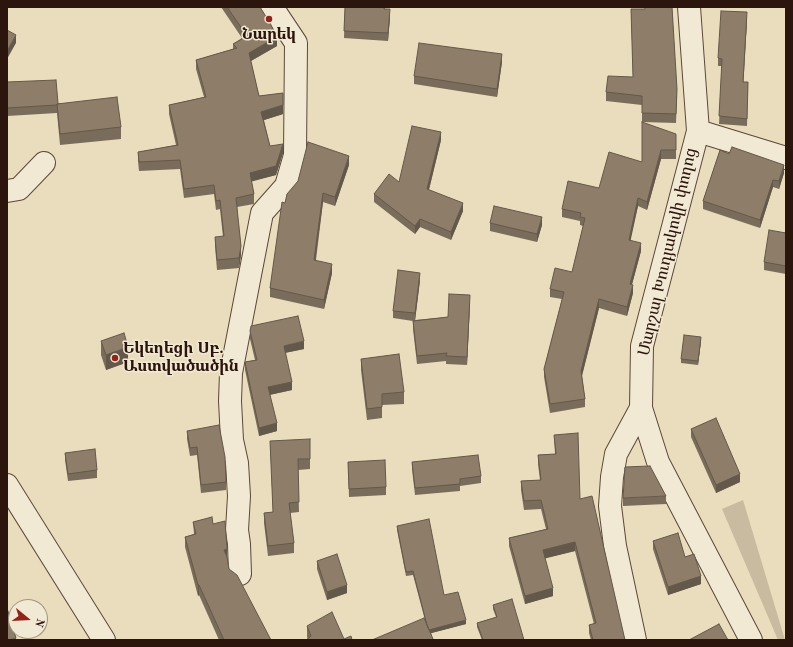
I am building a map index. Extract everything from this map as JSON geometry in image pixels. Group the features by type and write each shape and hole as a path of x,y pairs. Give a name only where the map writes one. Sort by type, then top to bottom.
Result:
{"street":[{"path":"240,574 237,530 239,496 237,463 232,440 230,401 231,373 262,213 286,186 295,155 296,43 272,7"},
{"name":"Մարշալ Խուդյակովի փողոց","path":"689,7 698,131 642,346 641,408 658,462 752,640"},
{"path":"698,131 786,158"},
{"path":"7,191 18,189 44,163"},
{"path":"636,640 616,546 610,506 612,477 616,454 641,408"},
{"path":"7,485 104,640"}],"shaded area":[{"path":"743,500 785,640 778,640 722,509"}],"building":[{"path":"227,7 260,7 277,37 249,53 259,96 283,93 283,105 261,112 270,146 283,144 276,166 250,173 254,194 236,198 241,246 239,258 217,260 215,237 224,236 220,200 216,201 214,185 184,189 180,160 139,162 138,152 178,145 169,105 206,97 196,60 237,48 233,44 247,36"},
{"path":"345,7 384,7 384,9 390,9 388,33 344,31"},
{"path":"645,7 672,7 677,89 676,114 642,113 642,96 606,92 608,76 633,77 631,9 645,9"},
{"path":"721,11 747,12 743,82 748,82 747,119 719,116 722,59 718,58"},
{"path":"7,30 16,35 7,51"},
{"path":"419,43 502,54 497,89 414,76"},
{"path":"56,80 57,105 7,108 7,82"},
{"path":"117,97 121,127 60,134 57,104"},
{"path":"642,122 676,134 676,150 661,150 647,202 638,198 629,240 641,243 630,284 633,285 627,307 599,299 581,371 585,399 550,404 544,369 564,292 550,289 555,268 572,272 585,218 580,217 581,213 562,209 568,181 599,188 609,152 642,162"},
{"path":"412,126 441,132 427,189 463,203 451,232 420,219 415,226 374,194 389,174 399,182"},
{"path":"308,142 349,156 335,197 323,193 314,260 332,264 324,300 270,288 282,202 285,203 287,194 298,181"},
{"path":"732,147 784,165 779,181 773,180 760,220 703,201 720,150 729,154"},
{"path":"494,206 542,217 537,234 490,223"},
{"path":"769,230 786,233 786,266 764,262"},
{"path":"398,270 420,273 415,313 393,311"},
{"path":"449,294 470,295 467,357 446,356 447,353 417,356 413,321 448,317"},
{"path":"298,316 304,341 284,346 292,382 268,387 277,423 259,428 245,362 257,360 250,331 251,326"},
{"path":"124,333 128,347 106,355 101,341"},
{"path":"684,335 701,337 698,361 681,359"},
{"path":"399,354 404,392 382,394 382,407 367,409 361,359"},
{"path":"716,418 740,474 716,485 691,429"},
{"path":"219,425 225,457 226,482 201,485 197,447 190,448 187,431"},
{"path":"578,433 580,499 592,496 625,640 593,640 589,625 596,623 575,542 543,550 553,588 525,596 509,538 548,529 541,500 524,501 521,481 541,480 538,455 556,454 554,435"},
{"path":"310,439 310,459 298,459 299,502 289,503 294,543 268,546 264,513 273,512 270,441"},
{"path":"95,449 97,470 68,474 65,453"},
{"path":"478,455 481,476 460,479 460,484 415,488 412,462"},
{"path":"385,460 386,487 349,489 348,462"},
{"path":"650,466 666,496 623,498 625,467"},
{"path":"212,517 213,524 225,521 227,549 224,550 229,569 237,575 271,640 224,640 198,585 185,537 196,534 193,522"},
{"path":"429,519 444,595 458,592 466,620 429,630 413,571 406,572 397,526"},
{"path":"678,533 685,557 694,554 701,576 668,587 653,541"},
{"path":"337,554 347,585 327,592 317,561"},
{"path":"512,599 524,640 483,640 477,623 497,617 493,605"},
{"path":"7,608 8,639 12,639 7,640"},
{"path":"332,612 344,639 351,636 352,640 306,640 311,636 307,626"},
{"path":"424,618 433,639 431,640 372,640"},
{"path":"719,624 728,640 689,640"}],"place":[{"name":"Նարեկ","path":"269,19"},
{"name":"Եկեղեցի Սբ. Աստվածածին","path":"115,358"}]}
